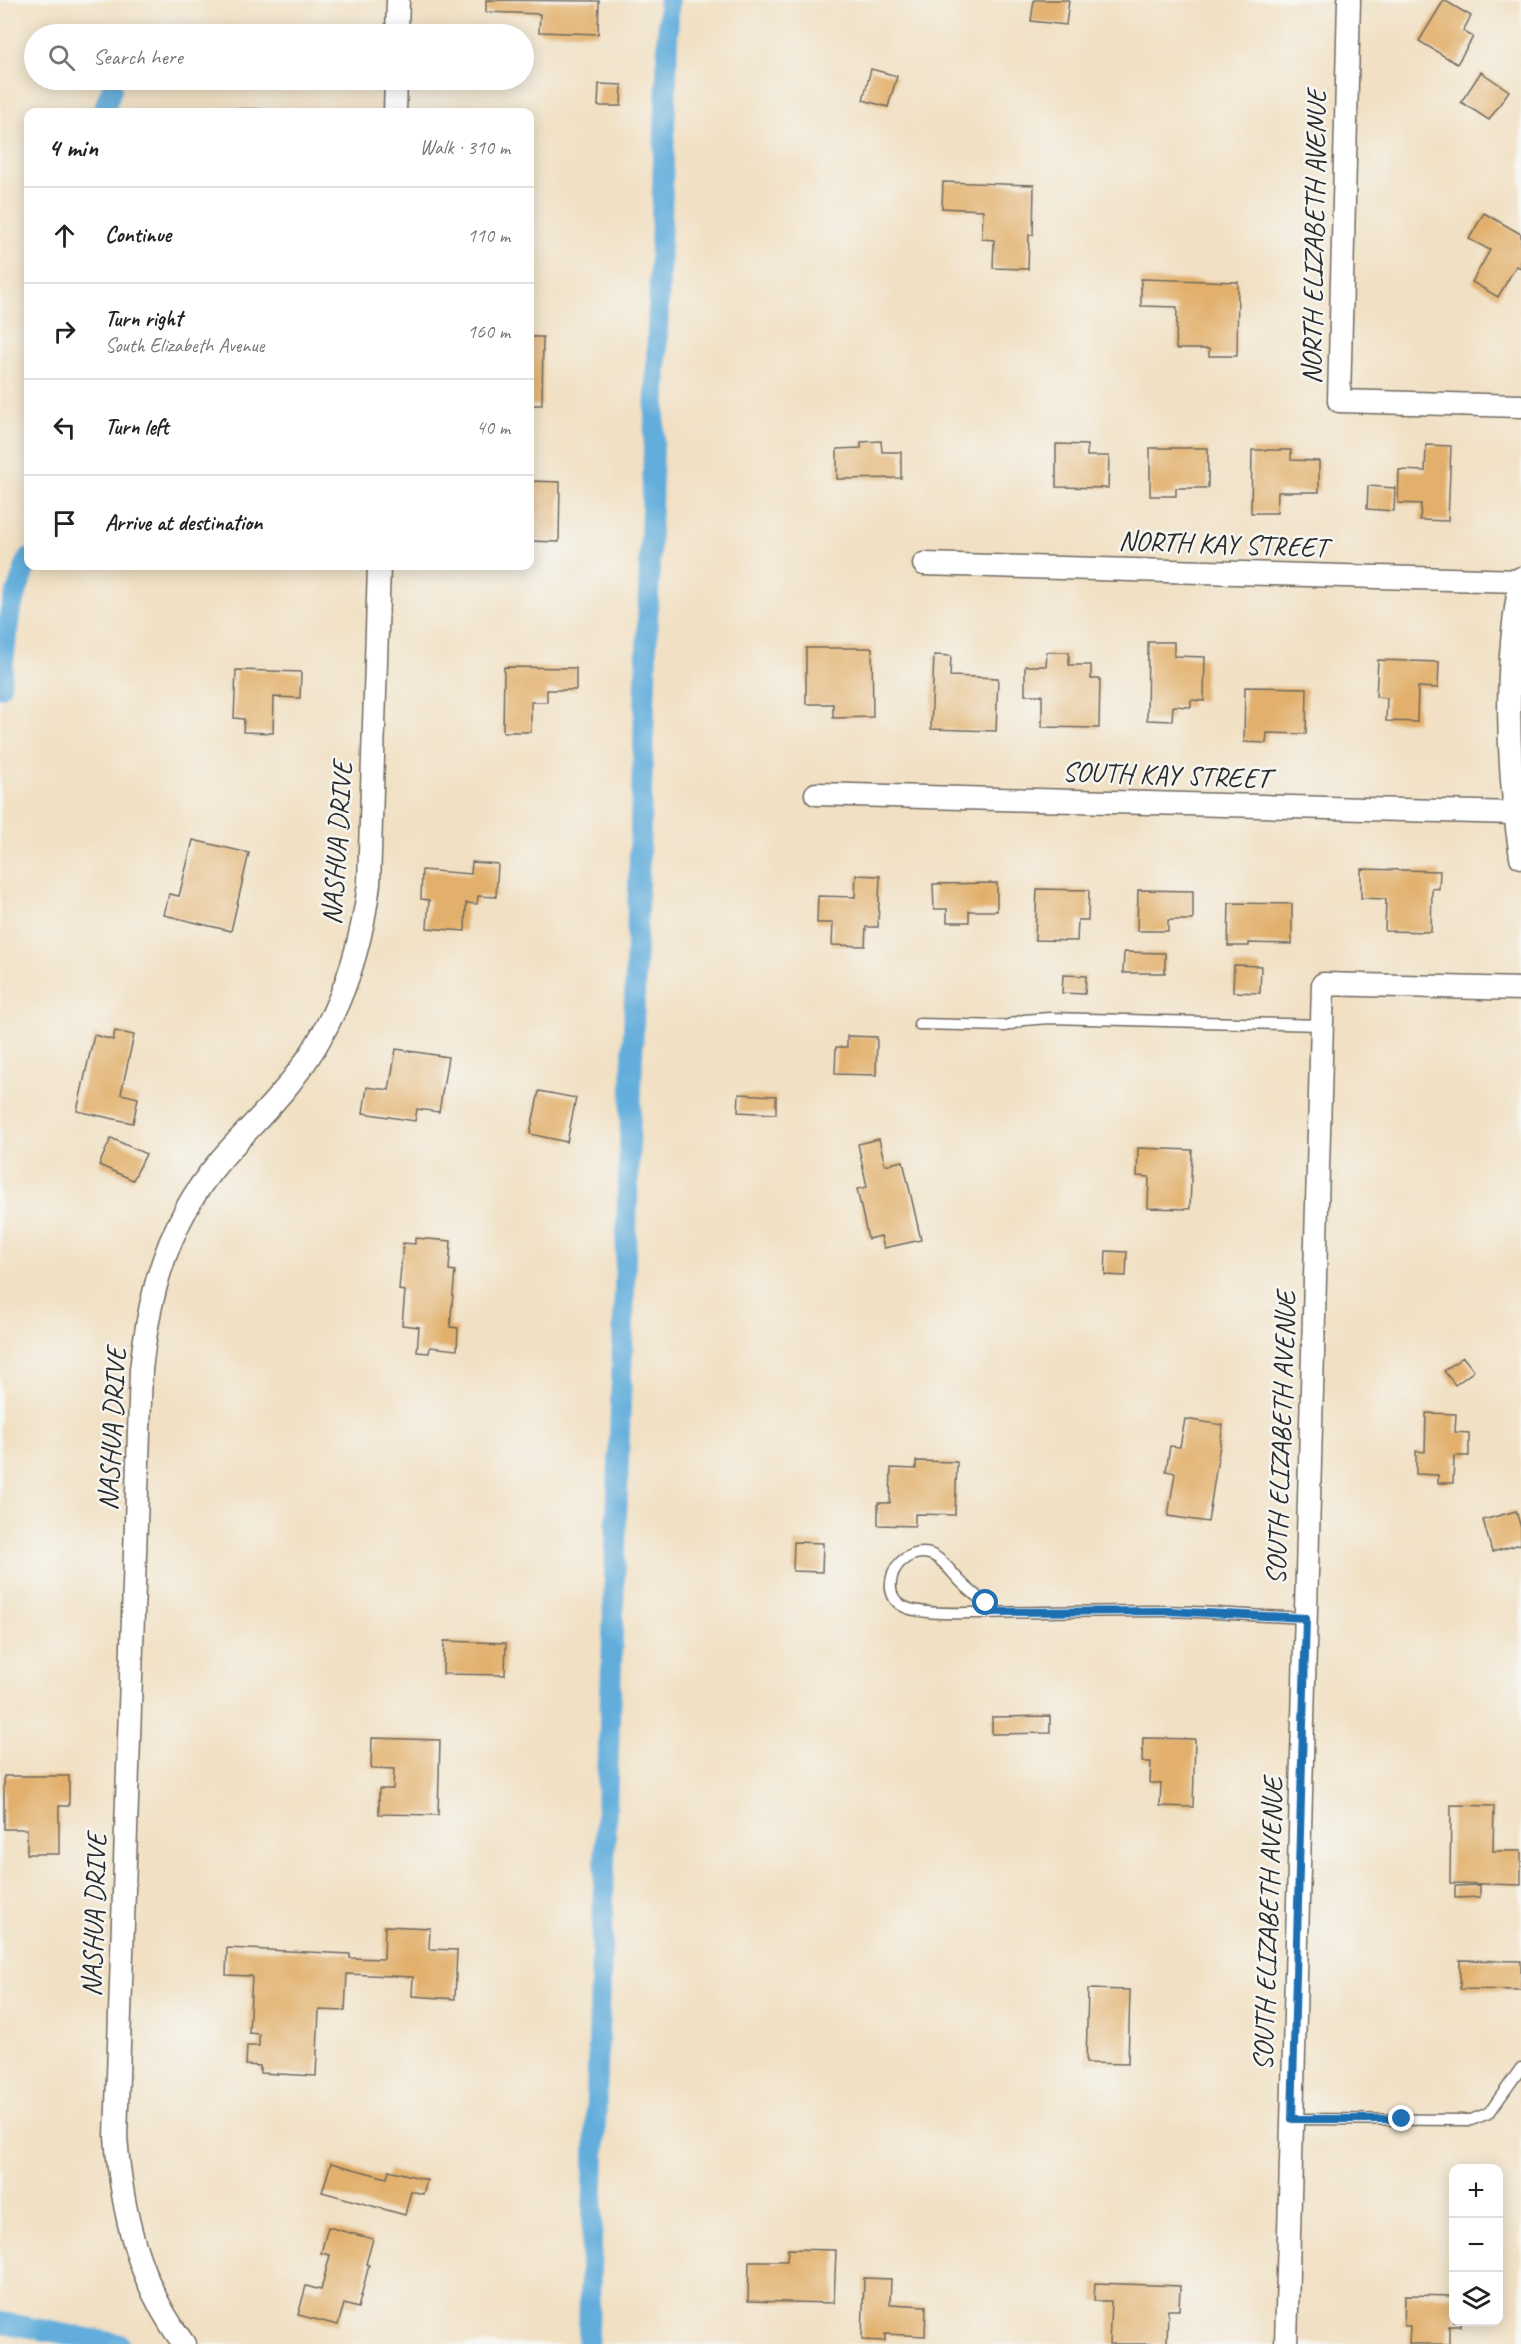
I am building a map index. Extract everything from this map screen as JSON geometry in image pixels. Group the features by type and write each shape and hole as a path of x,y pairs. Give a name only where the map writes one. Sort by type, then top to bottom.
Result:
{"street":[{"path":"397,24 398,0"},
{"name":"NORTH ELIZABETH AVENUE","path":"1348,0 1339,401 1521,406"},
{"path":"394,108 395,90"},
{"name":"NORTH KAY STREET","path":"924,564 1521,580"},
{"name":"NASHUA DRIVE","path":"184,2344 156,2298 139,2260 125,2215 116,2137 141,1370 153,1293 168,1249 188,1206 204,1180 234,1143 289,1085 316,1047 338,1005 354,961 365,916 369,885 379,570"},
{"path":"1521,580 1509,690 1509,751 1514,813 1521,857"},
{"name":"SOUTH KAY STREET","path":"816,794 1514,813"},
{"name":"SOUTH ELIZABETH AVENUE","path":"1286,2344 1323,984 1521,989"}],"lane":[{"path":"919,1024 1005,1026 1024,1020 1049,1018 1322,1025"},
{"path":"991,1612 986,1603 933,1554 922,1551 908,1556 897,1565 893,1574 890,1585 892,1595 902,1606 932,1613 1167,1611 1306,1618"},
{"path":"1292,2119 1471,2120 1489,2114 1521,2068"}],"building":[{"path":"486,0 599,1 598,34 539,32 540,14 486,12"},
{"path":"1034,0 1069,0 1066,25 1031,21"},
{"path":"1444,0 1471,16 1463,31 1473,37 1457,64 1419,41"},
{"path":"871,69 897,76 888,107 863,100"},
{"path":"1481,72 1509,91 1489,120 1461,102"},
{"path":"599,84 622,85 621,106 598,106"},
{"path":"943,182 1034,185 1033,235 1029,235 1028,269 993,268 994,240 982,239 983,210 942,208"},
{"path":"1484,213 1521,234 1521,268 1516,266 1498,297 1472,282 1490,250 1469,239"},
{"path":"1141,279 1238,282 1237,356 1209,356 1209,349 1176,349 1177,307 1141,306"},
{"path":"534,337 543,337 542,405 534,405"},
{"path":"881,441 882,452 901,452 901,478 837,479 837,449 861,448 861,442"},
{"path":"1056,444 1087,445 1087,456 1109,456 1108,488 1056,487"},
{"path":"1426,445 1451,446 1448,521 1420,520 1421,504 1398,503 1399,470 1425,471"},
{"path":"1150,448 1208,448 1208,488 1176,488 1176,496 1150,496"},
{"path":"1252,450 1291,450 1291,460 1319,461 1319,492 1278,492 1277,513 1251,513"},
{"path":"534,481 560,482 559,542 534,541"},
{"path":"1368,486 1395,488 1394,511 1367,509"},
{"path":"1148,642 1174,642 1174,656 1205,657 1204,701 1191,700 1191,707 1173,706 1172,721 1147,720"},
{"path":"806,648 872,648 873,717 833,718 833,704 806,704"},
{"path":"1047,652 1069,652 1069,665 1091,665 1091,679 1100,679 1099,728 1042,727 1042,695 1025,695 1025,666 1046,666"},
{"path":"934,655 951,656 950,676 998,678 996,731 931,729"},
{"path":"1378,660 1439,662 1438,688 1418,687 1417,722 1386,721 1387,698 1376,697"},
{"path":"504,667 576,668 576,690 547,690 547,702 531,702 531,732 503,732"},
{"path":"236,670 301,672 300,698 274,697 273,733 243,732 244,719 234,718"},
{"path":"1245,687 1307,688 1306,734 1267,733 1266,743 1244,742"},
{"path":"193,840 249,853 231,931 164,915 169,894 179,896"},
{"path":"472,862 498,864 496,897 478,896 477,904 466,903 465,931 427,928 429,900 421,899 422,870 471,874"},
{"path":"1361,869 1440,871 1439,889 1432,888 1431,932 1385,931 1386,899 1361,898"},
{"path":"856,875 880,876 878,927 866,927 865,946 832,945 833,923 817,923 818,896 855,897"},
{"path":"997,883 997,911 969,911 969,922 947,922 947,909 934,909 933,884"},
{"path":"1037,889 1089,890 1088,920 1078,920 1077,941 1035,940"},
{"path":"1138,890 1193,891 1193,920 1168,920 1168,931 1137,931"},
{"path":"1229,903 1292,904 1292,944 1249,943 1249,946 1228,946"},
{"path":"1124,952 1165,953 1165,973 1123,973"},
{"path":"1234,965 1261,966 1260,993 1233,992"},
{"path":"1063,975 1086,976 1085,994 1062,993"},
{"path":"115,1031 134,1035 121,1094 138,1098 133,1123 77,1111 94,1035 113,1040"},
{"path":"847,1036 877,1037 876,1075 835,1074 836,1047 847,1047"},
{"path":"396,1049 448,1057 439,1112 417,1109 415,1121 363,1113 367,1087 389,1090"},
{"path":"539,1091 576,1098 567,1142 530,1134"},
{"path":"739,1094 776,1096 776,1114 738,1112"},
{"path":"111,1138 146,1154 133,1180 99,1165"},
{"path":"879,1139 885,1165 903,1161 921,1240 884,1248 881,1236 868,1239 857,1189 867,1187 858,1144"},
{"path":"1138,1148 1192,1150 1190,1209 1148,1208 1149,1177 1137,1176"},
{"path":"415,1238 451,1241 449,1270 455,1271 450,1327 458,1328 457,1350 430,1347 429,1353 417,1352 419,1327 402,1325 405,1291 399,1290 403,1243 415,1244"},
{"path":"1106,1251 1127,1252 1126,1276 1105,1275"},
{"path":"1463,1357 1474,1371 1455,1385 1444,1371"},
{"path":"1426,1413 1456,1414 1455,1432 1469,1433 1469,1456 1454,1456 1453,1483 1438,1483 1438,1475 1416,1474 1416,1451 1425,1452"},
{"path":"1185,1419 1223,1425 1208,1522 1168,1516 1175,1473 1166,1471 1170,1446 1180,1447"},
{"path":"916,1461 957,1462 955,1515 915,1514 915,1526 878,1525 878,1503 890,1503 891,1468 916,1469"},
{"path":"1516,1511 1521,1528 1521,1544 1492,1552 1483,1520"},
{"path":"794,1542 823,1543 822,1572 793,1571"},
{"path":"444,1641 506,1643 505,1675 443,1674"},
{"path":"1050,1716 1050,1733 992,1734 992,1717"},
{"path":"372,1738 440,1740 438,1815 379,1814 379,1789 393,1789 394,1769 371,1768"},
{"path":"1143,1738 1195,1739 1193,1807 1160,1806 1161,1783 1150,1783 1151,1762 1142,1762"},
{"path":"4,1776 69,1776 69,1806 59,1806 59,1854 27,1854 27,1829 4,1829"},
{"path":"1451,1805 1494,1806 1493,1851 1521,1851 1521,1885 1450,1883"},
{"path":"1480,1885 1480,1897 1455,1898 1455,1886"},
{"path":"385,1926 430,1928 429,1949 457,1950 455,1999 412,1996 413,1977 347,1974 345,2011 319,2010 316,2076 260,2073 260,2066 246,2065 247,2046 259,2046 259,2034 249,2033 252,1976 226,1975 227,1948 350,1954 350,1958 384,1959"},
{"path":"1460,1960 1521,1961 1521,1990 1460,1989"},
{"path":"1088,1989 1130,1990 1128,2064 1086,2063"},
{"path":"331,2163 387,2178 389,2170 427,2180 423,2194 411,2191 405,2215 322,2192"},
{"path":"328,2227 373,2239 358,2308 344,2304 338,2325 298,2315 306,2286 321,2290 330,2255 321,2253"},
{"path":"788,2249 836,2250 834,2303 748,2301 749,2261 787,2261"},
{"path":"864,2278 891,2279 890,2304 926,2306 925,2336 885,2334 885,2341 862,2340"},
{"path":"1095,2283 1180,2286 1179,2310 1168,2310 1167,2344 1109,2344 1111,2301 1094,2301"},
{"path":"1405,2295 1449,2296 1449,2344 1409,2344 1410,2326 1404,2326"}],"waterway":[{"path":"588,2344 669,0"},
{"path":"104,108 111,90"},
{"path":"0,687 10,612 24,570"},
{"path":"0,2322 119,2344"}],"route":[{"path":"986,1603 991,1612 1167,1611 1306,1618 1292,2119 1402,2119"}]}
